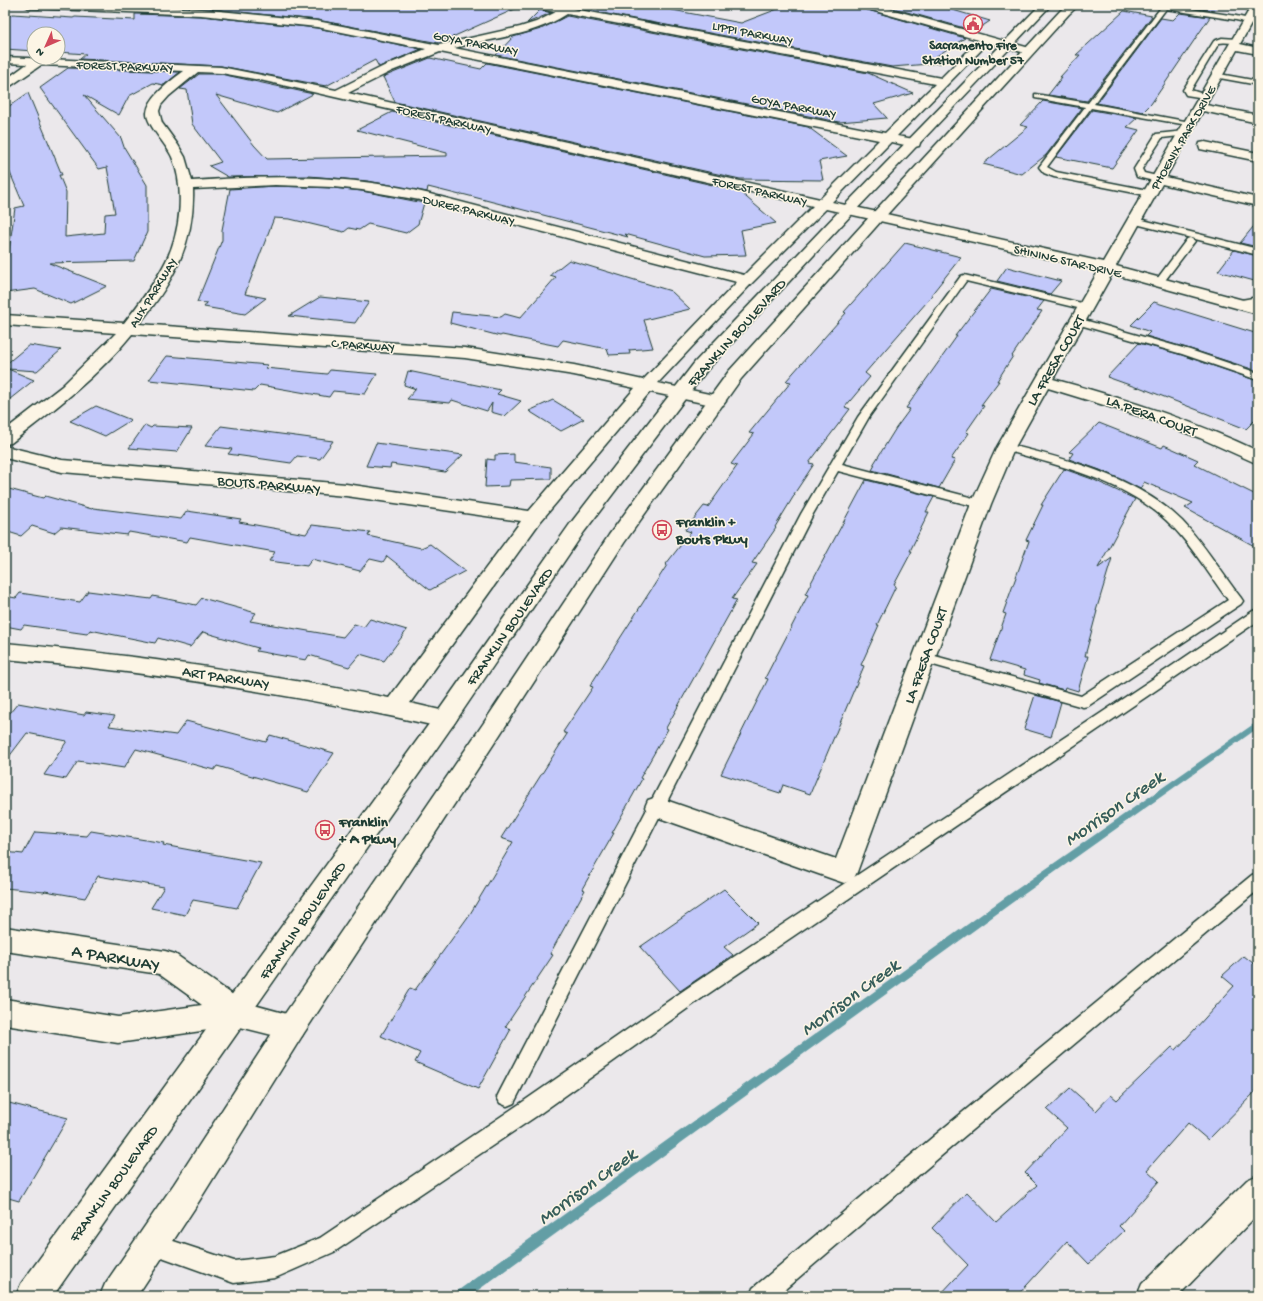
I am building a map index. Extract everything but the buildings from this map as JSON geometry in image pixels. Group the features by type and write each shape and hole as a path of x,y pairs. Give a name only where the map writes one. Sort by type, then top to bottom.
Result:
{"street":[{"name":"GOYA PARKWAY","path":"28,5 181,10 279,19 354,30 440,49 914,143"},
{"name":"LIPPI PARKWAY","path":"534,5 570,8 942,82"},
{"path":"865,5 1029,51"},
{"name":"FRANKLIN BOULEVARD","path":"33,1296 236,1014 445,719 577,528 682,393 701,366 848,210 1046,5"},
{"name":"FRANKLIN BOULEVARD","path":"117,1296 185,1195 292,1026 491,730 616,539 735,375 1029,51 1065,12 1074,5"},
{"name":"PHOENIX PARK DRIVE","path":"1108,268 1235,44 1253,22 1257,5"},
{"path":"338,94 392,66 440,49 524,29 545,22 570,8"},
{"path":"395,707 533,518 647,385 821,204 986,39"},
{"path":"1235,44 1258,51"},
{"name":"FOREST PARKWAY","path":"5,60 26,61"},
{"name":"FOREST PARKWAY","path":"66,63 195,68 234,72 338,94 877,217"},
{"path":"5,86 32,66"},
{"name":"ALIX PARKWAY","path":"5,439 39,414 74,384 129,329 166,274 177,251 186,208 186,186 182,167 176,150 155,121 153,110 159,98 195,68"},
{"path":"1203,102 1258,119"},
{"path":"1205,146 1258,157"},
{"path":"1158,180 1258,202"},
{"name":"DURER PARKWAY","path":"186,186 242,182 306,181 385,189 421,196 747,280"},
{"name":"SHINING STAR DRIVE","path":"877,217 1108,268 1258,309"},
{"name":"LA FRESA COURT","path":"657,807 844,872 981,504 1006,446 1108,268"},
{"name":"C PARKWAY","path":"5,320 395,346 465,353 567,369 717,401"},
{"name":"LA PERA COURT","path":"1043,381 1106,398 1155,415 1203,433 1258,458"},
{"name":"BOUTS PARKWAY","path":"5,452 62,466 346,490 516,514 533,518"},
{"name":"ART PARKWAY","path":"5,651 124,663 217,675 358,699 445,719"},
{"name":"A PARKWAY","path":"5,939 165,963 236,1014"},
{"name":"A PARKWAY","path":"5,1012 118,1030 236,1014 292,1026"},
{"path":"1154,1296 1258,1191"}],"lane":[{"path":"1150,193 1054,174 1046,171 1043,167 1164,7 1253,22"},
{"path":"1203,102 1189,94 1187,90 1216,42 1222,40 1235,44"},
{"path":"1217,75 1258,83"},
{"path":"1038,96 1090,105 1187,128"},
{"path":"1158,180 1140,175 1138,169 1159,136 1187,128"},
{"path":"1135,221 1258,252"},
{"path":"1160,281 1190,241"},
{"path":"507,1098 807,514 864,417 964,278 1081,314 1258,377"},
{"path":"1240,303 1258,300"},
{"path":"924,658 1083,702 1236,601 1183,531 1168,515 1148,501 1126,488 1102,477 1006,446"},
{"path":"834,466 981,504"},
{"path":"152,1244 234,1272 275,1267 328,1246 531,1108 699,990 1171,674 1258,614"},
{"path":"761,1296 947,1138 1258,880"}],"waterway":[{"name":"Morrison Creek","path":"460,1296 1010,899 1258,724"}],"place":[{"name":"Sacramento Fire Station Number 57","path":"973,24"},
{"name":"Franklin + Bouts Pkwy","path":"662,530"},
{"name":"Franklin + A Pkwy","path":"325,830"}]}
